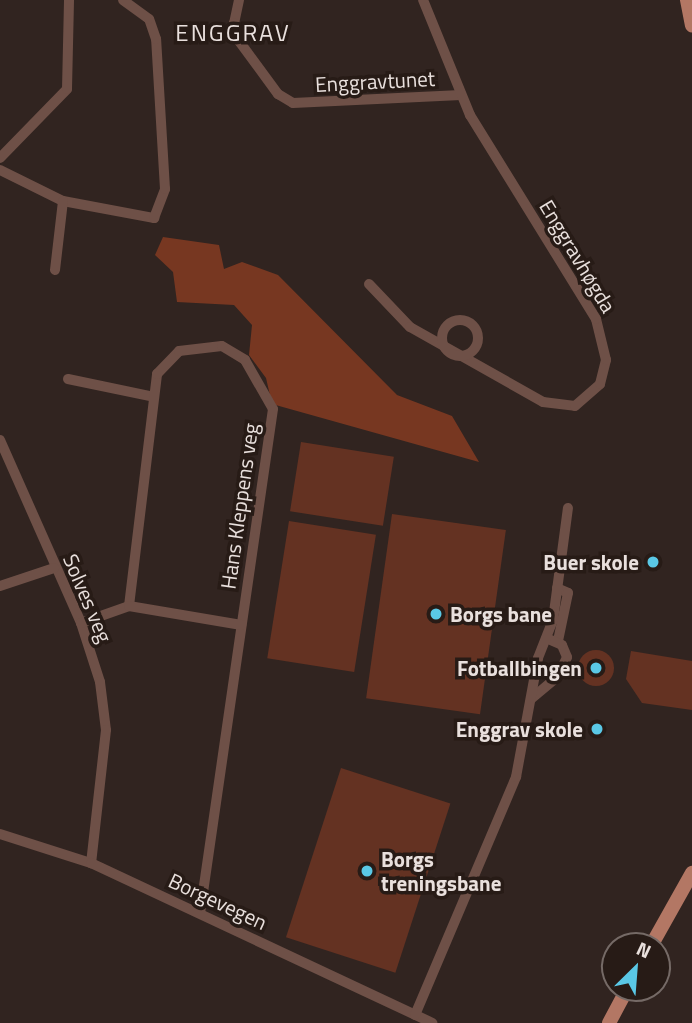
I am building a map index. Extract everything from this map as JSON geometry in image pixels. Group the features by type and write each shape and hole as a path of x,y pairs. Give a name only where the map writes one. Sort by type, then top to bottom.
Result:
{"main road":[{"path":"687,0 692,26"},
{"path":"659,932 692,873"},
{"path":"609,1023 620,1002"}],"street":[{"path":"0,158 67,89 69,0"},
{"path":"0,170 63,201 154,219 165,189 156,39 149,19 123,0"},
{"name":"Enggravtunet","path":"239,0 234,23 239,41 266,80 293,103 461,95"},
{"name":"Enggravhøgda","path":"369,284 405,323 452,355 568,408 595,392 606,360 596,319 461,95 423,0"},
{"path":"55,270 63,201"},
{"name":"Hans Kleppens veg","path":"129,606 150,396 168,359 193,346 222,346 245,360 270,394 268,459 241,625 200,913"},
{"path":"68,379 150,396"},
{"name":"Solves veg","path":"0,440 54,568 81,623 106,730 91,863"},
{"path":"415,1015 509,797 557,588 568,508"},
{"path":"0,586 54,568"},
{"path":"557,588 568,593 558,641"},
{"path":"81,623 129,606 241,625"},
{"path":"531,699 565,663 567,652 558,641 546,638"},
{"name":"Borgevegen","path":"0,834 91,863 432,1023"}],"shaded area":[{"path":"163,237 219,245 224,269 242,262 278,275 397,395 452,416 479,462 272,404 266,378 249,355 252,325 234,305 177,302 173,272 155,255"},
{"path":"301,442 394,457 383,526 290,511"},
{"name":"Borgs bane","path":"392,514 506,530 480,714 366,698"},
{"path":"289,521 376,535 354,672 267,658"},
{"name":"Fotballbingen","path":"596,650 608,656 614,668 608,680 596,686 584,680 578,668 584,656"},
{"path":"631,651 692,661 692,710 642,703 626,679"},
{"name":"Borgs treningsbane","path":"341,768 450,804 395,973 286,937"}],"place":[{"name":"Buer skole","path":"653,562"},
{"name":"Borgs bane","path":"436,614"},
{"name":"Fotballbingen","path":"596,668"},
{"name":"Enggrav skole","path":"597,729"},
{"name":"Borgs treningsbane","path":"367,871"}],"district":[{"name":"ENGGRAV","path":"233,33"}]}
